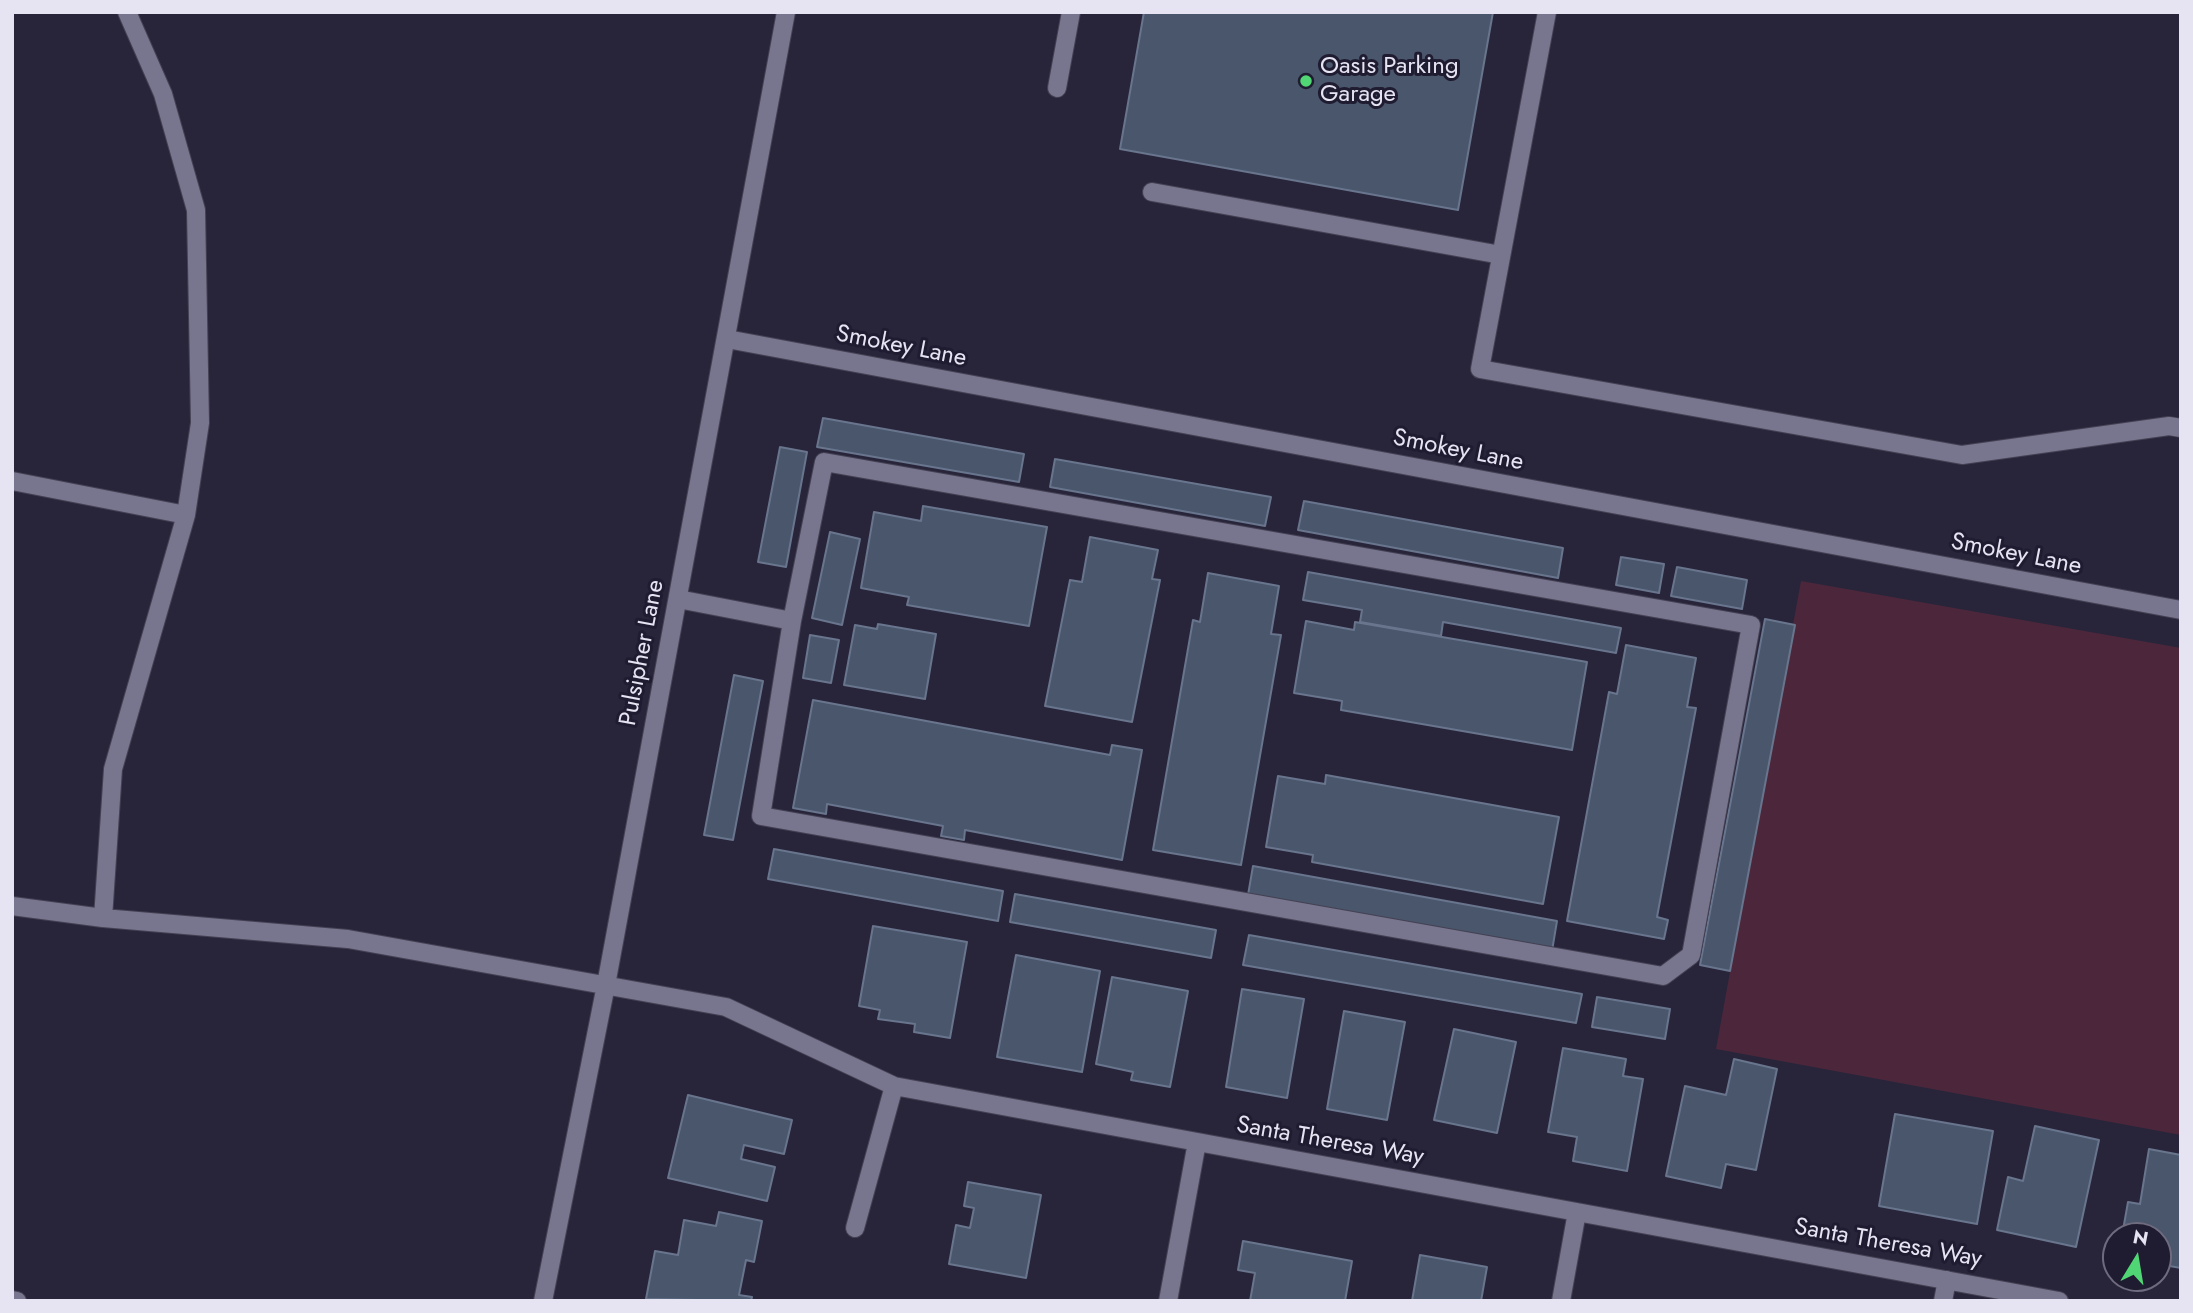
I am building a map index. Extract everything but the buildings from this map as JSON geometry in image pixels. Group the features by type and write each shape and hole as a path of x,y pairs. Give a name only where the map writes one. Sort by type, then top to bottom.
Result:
{"street":[{"path":"103,918 113,769 186,515 200,423 196,210 163,94 127,12"},
{"name":"Pulsipher Lane","path":"542,1301 606,985 786,12"},
{"path":"1057,88 1071,12"},
{"path":"1547,12 1479,369 1962,455 2169,426 2181,428"},
{"path":"1152,192 1501,256"},
{"name":"Smokey Lane","path":"727,339 2181,610"},
{"path":"824,462 1751,625 1690,955 1663,976 761,816 792,621 824,462"},
{"path":"12,481 186,515"},
{"path":"678,599 792,621"},
{"name":"Santa Theresa Way","path":"12,906 103,918 348,939 726,1007 894,1086 2059,1301"},
{"path":"855,1228 894,1086"},
{"path":"1168,1301 1197,1142"},
{"path":"1561,1301 1577,1212"},
{"path":"1943,1301 1947,1280"}],"shaded area":[{"path":"1801,581 2181,648 2181,1135 1716,1049"}],"place":[{"name":"Oasis Parking Garage","path":"1306,81"}]}
